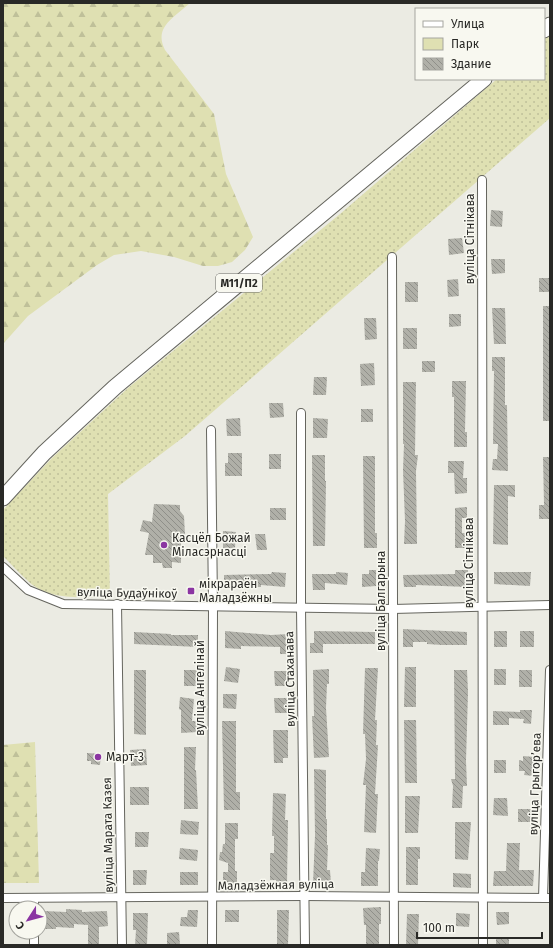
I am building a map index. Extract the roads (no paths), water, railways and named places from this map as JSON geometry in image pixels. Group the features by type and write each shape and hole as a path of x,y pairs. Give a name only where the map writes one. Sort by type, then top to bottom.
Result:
{"highway":[{"name":"М11/П2","path":"3,498 44,453 114,387 483,80"}],"street":[{"name":"вуліца Сітнікава","path":"482,180 482,945"},
{"name":"вуліца Балгарына","path":"392,258 394,945"},
{"name":"вуліца Стаханава","path":"301,413 301,608 305,945"},
{"name":"вуліца Ангелінай","path":"211,430 213,606 212,945"},
{"name":"вуліца Будаўнікоў","path":"3,567 28,590 44,598 63,604 394,609 550,605"},
{"name":"вуліца Марата Казея","path":"117,604 122,945"},
{"name":"вуліца Грыгорʼева","path":"547,898 550,670"},
{"name":"Маладзёжная вуліца","path":"3,898 211,898 304,896 547,898"}],"place":[{"name":"Касцёл Божай Міласэрнасці","path":"164,545"},
{"name":"мікрараён Маладзёжны","path":"191,591"},
{"name":"Март-3","path":"98,757"}]}
